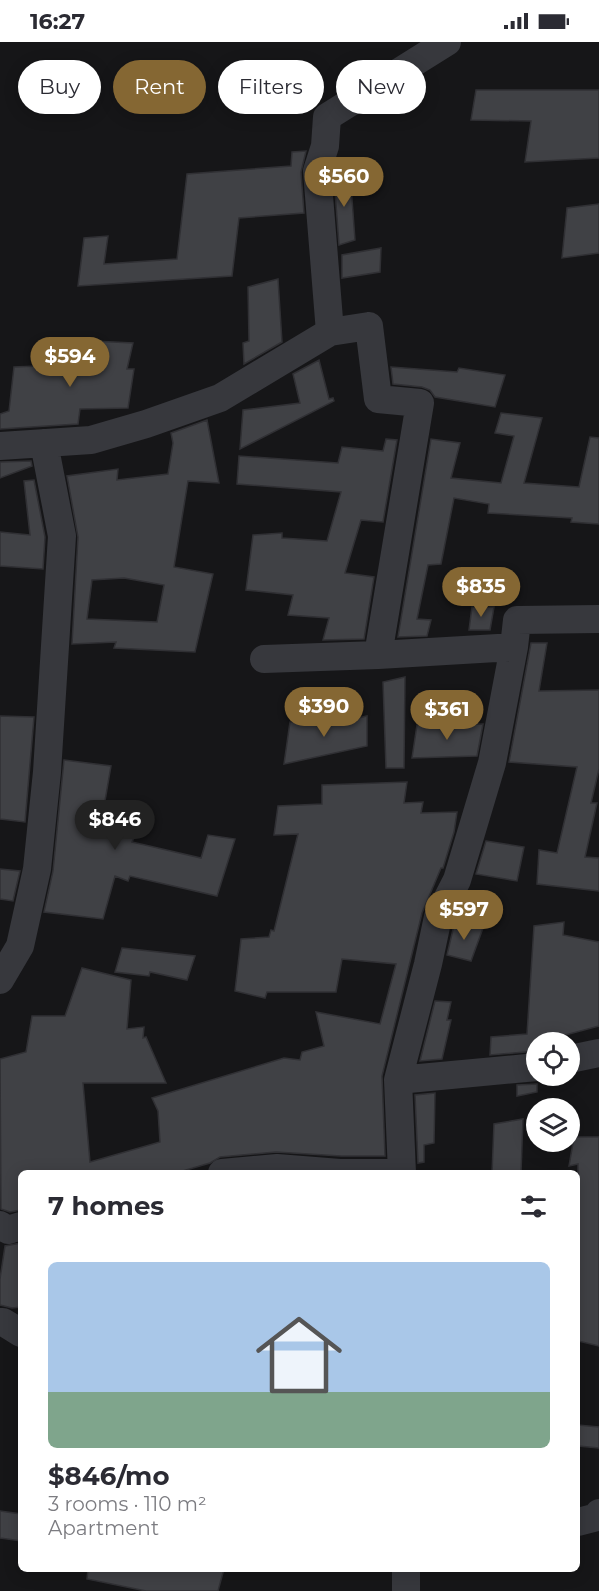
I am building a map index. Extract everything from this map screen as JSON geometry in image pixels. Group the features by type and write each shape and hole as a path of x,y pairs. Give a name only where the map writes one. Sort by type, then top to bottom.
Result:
{"street":[{"path":"330,332 317,171 325,146 327,117 447,42"},
{"path":"0,446 91,440 146,424 220,398 330,332 369,326 378,399 420,403 378,655"},
{"path":"0,980 20,946 37,869 47,772 62,536 44,443"},
{"path":"402,1170 398,1080 438,917 457,880 492,763 518,620 599,619"},
{"path":"264,659 514,647"},
{"path":"580,1057 599,1053"},
{"path":"398,1080 526,1069"},
{"path":"255,1170 277,1168 302,1170"},
{"path":"0,1225 8,1230 18,1227"},
{"path":"0,1322 18,1331"},
{"path":"580,1521 597,1517 599,1513"},
{"path":"406,1572 406,1591"}],"building":[{"path":"476,90 599,90 599,158 525,162 531,121 471,120"},
{"path":"306,151 301,172 304,213 239,218 232,276 78,286 84,238 108,236 104,264 177,259 187,174 291,166 292,152"},
{"path":"350,172 355,240 339,245 334,177"},
{"path":"599,204 599,253 562,258 567,208"},
{"path":"381,248 380,272 342,278 342,255"},
{"path":"278,279 282,342 244,364 243,343 249,341 248,287"},
{"path":"93,341 133,343 127,369 134,369 128,408 80,409 78,424 0,429 0,414 9,411 14,367 88,364"},
{"path":"319,360 329,399 333,398 334,401 240,449 243,410 300,403 293,374"},
{"path":"391,367 457,372 459,368 505,375 495,407 435,397 430,390 422,387 393,384"},
{"path":"501,413 542,418 524,483 579,487 590,437 599,438 599,524 571,522 572,518 488,513 489,504 454,498 441,564 428,565 417,619 431,620 427,636 398,637 431,439 460,443 451,478 501,483 514,436 495,433"},
{"path":"207,420 219,483 188,481 174,567 213,574 195,652 114,648 116,642 72,644 78,537 67,476 118,469 117,480 168,474 173,443 171,433","holes":["124,578 164,585 157,622 87,619 92,580"]},
{"path":"386,439 397,440 383,522 361,520 345,573 374,577 364,639 323,640 329,618 288,615 293,595 246,590 253,535 282,533 282,538 327,541 341,492 237,484 239,456 338,463 342,447 383,451"},
{"path":"31,461 32,466 0,478 0,462"},
{"path":"34,480 45,537 43,569 0,566 0,532 30,535 24,481"},
{"path":"472,607 494,607 490,630 469,630"},
{"path":"531,643 547,643 539,691 599,690 599,769 591,803 597,803 585,857 599,858 599,891 537,884 539,850 557,853 577,767 509,762"},
{"path":"405,677 404,768 386,768 383,682"},
{"path":"0,716 34,717 25,822 0,819"},
{"path":"367,716 367,746 284,764 290,722 340,719 340,722"},
{"path":"483,724 477,756 412,758 417,725"},
{"path":"64,760 111,766 101,824 135,836 132,842 201,858 208,835 235,839 217,896 130,876 128,881 115,876 103,919 44,912 53,871"},
{"path":"407,782 404,803 423,802 421,813 457,812 454,832 443,868 441,868 422,913 382,1076 385,1156 276,1152 220,1157 210,1163 186,1170 18,1170 18,1211 10,1212 1,1209 0,1059 26,1052 32,1016 65,1016 82,968 131,980 127,1029 144,1027 143,1038 146,1037 166,1083 83,1083 90,1162 160,1142 158,1111 152,1098 284,1058 300,1060 302,1052 324,1046 316,1012 380,1024 396,964 342,959 336,992 267,992 265,998 235,991 241,939 269,937 271,930 274,931 298,834 274,835 278,806 322,804 322,785"},
{"path":"486,841 524,847 517,881 476,874"},
{"path":"0,869 20,871 13,901 0,899"},
{"path":"455,921 483,928 471,961 447,955"},
{"path":"564,922 563,935 599,942 599,1026 576,1032 527,1032 534,926"},
{"path":"122,948 195,956 187,980 150,972 149,976 115,972"},
{"path":"435,1001 451,1002 447,1020 451,1020 442,1059 420,1061"},
{"path":"526,1034 526,1052 490,1055 491,1037"},
{"path":"517,1085 537,1086 537,1092 517,1096"},
{"path":"435,1093 434,1143 424,1145 424,1162 418,1163 415,1095"},
{"path":"523,1119 521,1170 492,1170 494,1124"},
{"path":"580,1137 599,1137 599,1346 580,1341 580,1170 578,1170 578,1164 569,1166 571,1152 580,1152"},
{"path":"18,1244 18,1307 0,1305 0,1279 5,1246"},
{"path":"580,1425 599,1427 599,1448 580,1446"},
{"path":"0,1511 18,1514 18,1541 0,1538"},
{"path":"88,1572 223,1572 218,1591 146,1591 87,1579"}]}
